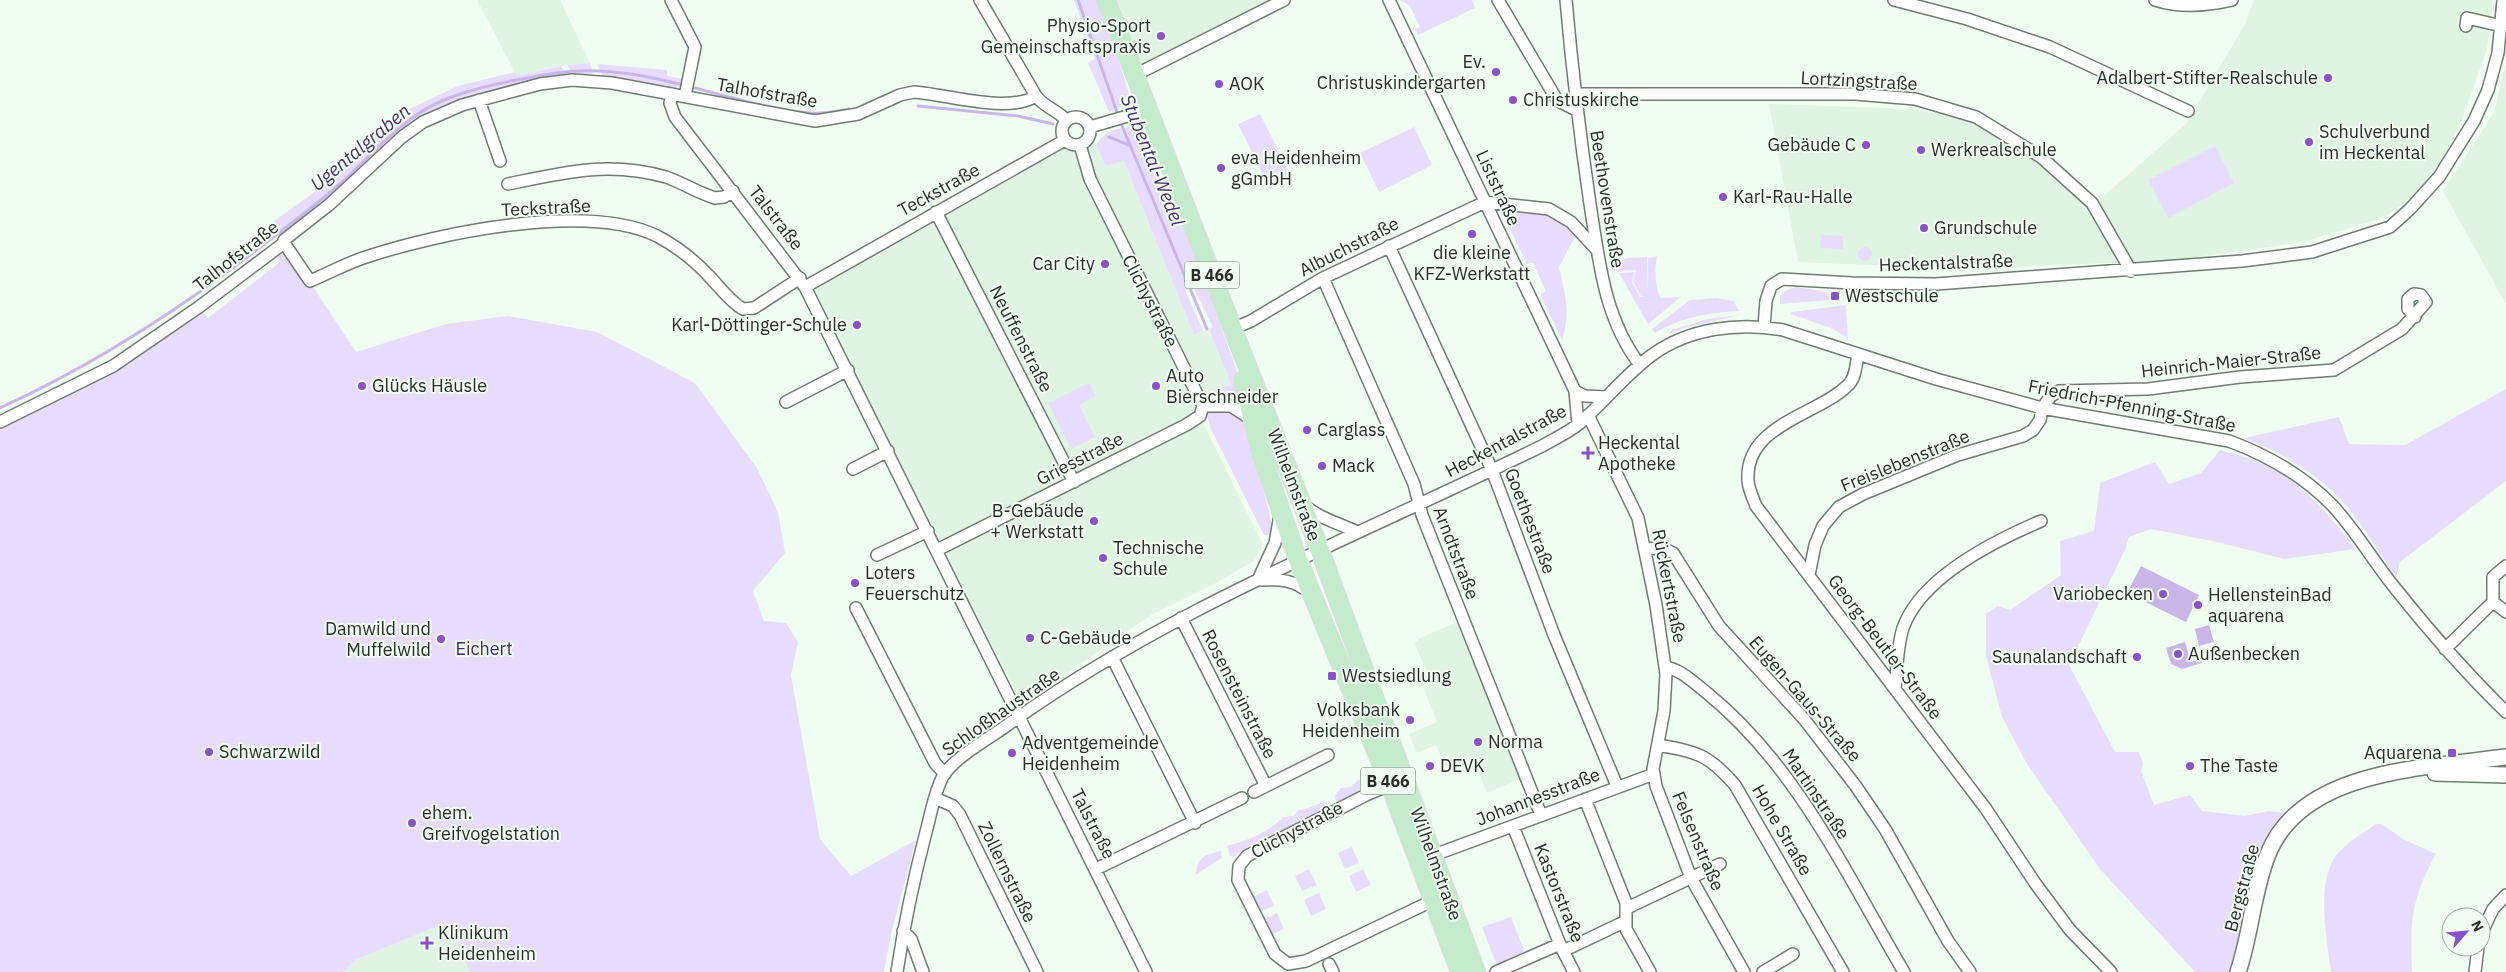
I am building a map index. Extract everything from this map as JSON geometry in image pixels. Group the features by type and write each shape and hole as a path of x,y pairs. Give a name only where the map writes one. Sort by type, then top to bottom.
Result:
{"main road":[{"name":"Wilhelmstraße","path":"1106,0 1234,335 1302,504 1476,972"},
{"name":"B 466","path":"1234,335 1253,420 1280,509 1298,560 1390,785 1460,972"}],"street":[{"path":"671,0 694,42 695,51 687,89"},
{"path":"980,0 996,32 1036,96 1066,120"},
{"path":"1135,75 1265,4 1284,0"},
{"name":"Liststraße","path":"1389,0 1575,390 1578,424"},
{"path":"1498,0 1557,100 1576,110"},
{"name":"Beethovenstraße","path":"1566,0 1576,110 1602,281 1616,327 1640,365"},
{"path":"1894,0 1967,19 2050,47 2188,111"},
{"path":"2155,0 2167,4 2202,5 2232,0"},
{"name":"Heckentalstraße","path":"1319,550 1544,444 1578,424 1640,365 1662,349 1695,334 1723,328 1764,327 1766,302 1771,286 1782,279 1852,284 1936,284 2131,271 2242,261 2312,252 2390,227 2429,190 2463,142 2488,90 2498,53 2503,0"},
{"path":"2466,26 2467,18 2502,26"},
{"name":"Talhofstraße","path":"0,422 113,366 199,307 284,243 284,240 330,204 409,132 443,113 479,100 540,84 565,81 612,83 672,94 687,89 816,120 858,114 900,95 914,92 1008,103 1026,102 1036,96"},
{"name":"Talstraße","path":"672,94 670,103 675,117 802,282 848,370 1096,868 1143,971"},
{"name":"Lortzingstraße","path":"1575,94 1855,94 1915,99 1976,117 2041,157 2092,203 2131,271"},
{"path":"479,100 500,161"},
{"path":"1090,127 1148,110"},
{"path":"1074,117 1082,118 1090,127 1089,138 1080,145 1070,144 1065,140 1062,130 1066,120 1074,117"},
{"name":"Teckstraße","path":"284,243 310,281 366,257 441,238 520,223 594,222 636,229 671,244 697,263 743,309 754,308 936,212 1065,140"},
{"name":"Clichystraße","path":"1080,145 1090,180 1203,406"},
{"path":"508,184 577,170 616,168 666,177 715,198 724,198 733,192"},
{"path":"1485,202 1549,209 1571,222 1598,250"},
{"name":"Albuchstraße","path":"1234,335 1251,321 1323,278 1485,202"},
{"name":"Neuffenstraße","path":"936,212 1074,482"},
{"name":"Goethestraße","path":"1389,246 1492,470 1554,634 1617,786"},
{"name":"Arndtstraße","path":"1323,278 1409,471 1416,489 1418,505 1541,815"},
{"name":"Heinrich-Maier-Straße","path":"2042,408 2051,396 2068,389 2148,389 2240,377 2334,370 2356,355 2389,338 2415,317"},
{"name":"Friedrich-Pfenning-Straße","path":"1764,327 1936,379 2042,408 2229,441 2254,450 2305,481 2332,505 2394,587 2445,649 2506,713"},
{"name":"Georg-Beutler-Straße","path":"1858,354 1854,375 1848,386 1831,398 1782,422 1761,444 1752,458 1748,480 1756,506 1986,809 2035,884 2070,930 2111,972"},
{"path":"786,402 848,370"},
{"path":"1575,390 1585,396 1607,397"},
{"path":"1203,406 1230,406 1253,420"},
{"name":"Griesstraße","path":"937,550 1198,419 1202,413 1203,406"},
{"name":"Freislebenstraße","path":"1809,575 1814,545 1823,526 1839,507 1863,494 1958,456 2023,436 2034,430 2040,420 2042,408"},
{"name":"Rückertstraße","path":"1588,415 1638,518 1645,549 1665,667 1664,711 1654,774"},
{"path":"853,469 888,451"},
{"path":"1302,504 1322,519 1339,523 1357,532"},
{"path":"1258,580 1275,544 1280,509"},
{"path":"1895,689 1903,628 1928,588 1954,568 2023,529 2041,521"},
{"path":"877,554 928,531"},
{"name":"Eugen-Gaus-Straße","path":"1645,549 1662,548 1673,554 1719,626 1804,719 1833,754 1885,829 1948,941 1970,972"},
{"name":"Schloßhaustraße","path":"897,972 903,932 935,798 944,774 959,760 1020,716 1112,657 1181,618 1319,550"},
{"path":"2445,649 2493,602 2493,577 2506,566"},
{"name":"Schloßhaustraße","path":"1258,580 1282,579 1298,584 1310,593"},
{"path":"2493,602 2506,612"},
{"path":"856,608 931,754 944,774"},
{"name":"Rosensteinstraße","path":"1181,618 1266,786"},
{"path":"1112,657 1195,823"},
{"name":"Martinstraße","path":"1665,667 1684,674 1723,707 1754,737 1777,764 1814,818 1904,972"},
{"name":"Hohe Straße","path":"1658,745 1699,753 1718,766 1735,785 1843,972"},
{"path":"1254,792 1328,755"},
{"path":"2399,772 2506,756"},
{"path":"2399,772 2506,774"},
{"name":"Bergstraße","path":"2238,972 2265,863 2278,835 2298,814 2320,797 2356,781 2399,772"},
{"name":"Johannesstraße","path":"1434,855 1617,786 1654,774"},
{"name":"Felsenstraße","path":"1654,774 1658,790 1691,878 1744,972"},
{"name":"Clichystraße","path":"1390,785 1366,795 1247,856 1239,866 1238,880 1275,954 1288,964 1306,961 1434,900"},
{"name":"Zollernstraße","path":"935,798 953,806 960,815 1037,972"},
{"path":"1096,868 1195,823 1242,798"},
{"path":"1585,799 1627,908 1624,922 1628,933 1650,972"},
{"name":"Kastorstraße","path":"1514,826 1562,947 1574,972"},
{"path":"1627,908 1720,864"},
{"path":"2491,913 2506,895"},
{"path":"1496,972 1624,922"},
{"path":"903,932 911,939 922,972"},
{"path":"1763,972 1793,954"},
{"path":"2475,972 2477,957"}],"shaded area":[{"path":"477,0 560,0 590,63 567,65 517,76"},
{"path":"1114,0 1289,0 1141,70"},
{"name":"Schulverbund im Heckental","path":"2254,0 2493,0 2487,49 2460,125 2443,158 2428,178 2413,196 2385,217 2304,242 2174,260 1970,269 1798,262 1769,104 1915,109 1977,123 2097,202 2187,123 2245,24"},
{"path":"2506,63 2506,304 2443,191 2494,112"},
{"path":"1093,144 1096,145 1106,166 1124,161 1194,335 1209,329 1231,384 1205,395 1213,410 1202,421 1263,545 1254,561 1214,584 1151,615 1029,699 1018,696 811,285 1063,146 1076,152"},
{"name":"Variobecken","path":"2141,566 2199,595 2186,622 2127,593"},
{"path":"1457,622 1520,779 1487,793 1475,762 1448,773 1436,745 1417,753 1409,734 1437,722 1424,689 1433,685 1414,643 1418,639"},
{"path":"2209,625 2214,642 2199,646 2195,629"},
{"name":"Außenbecken","path":"2185,642 2191,662 2201,659 2202,663 2182,669 2171,664 2166,648"},
{"name":"Klinikum Heidenheim","path":"447,922 470,972 343,972 355,960"}],"green space":[{"path":"1074,0 1099,0 1129,93 1122,105 1113,111 1109,112 1088,63 1095,59"},
{"path":"1400,0 1472,0 1475,8 1418,35 1415,29 1420,27 1410,6"},
{"path":"590,63 593,73 589,77 574,75 567,65"},
{"path":"597,64 667,70 667,76 685,79 680,86 673,89 604,79"},
{"path":"561,66 568,77 450,105 355,177 283,235 273,222 331,180 379,132 405,111 458,86 515,72 517,76"},
{"path":"1260,114 1292,178 1270,189 1238,124"},
{"path":"1131,127 1146,138 1158,172 1154,174 1160,187 1166,185 1175,201 1237,371 1242,391 1241,406 1213,400 1205,395 1231,384 1209,329 1213,327 1193,287 1185,290 1203,331 1194,335 1124,161 1106,166 1096,145 1103,136 1111,131"},
{"path":"1414,127 1432,165 1379,192 1360,153"},
{"path":"2215,146 2234,183 2168,218 2148,180"},
{"path":"1508,209 1548,212 1577,233 1559,267 1567,312 1562,340 1540,294 1546,291 1533,263 1527,264 1503,215"},
{"path":"1821,235 1843,236 1843,249 1820,248"},
{"name":"Eichert","path":"284,243 356,352 446,324 508,316 597,332 695,383 757,468 778,512 785,553 753,591 764,621 786,623 798,642 791,675 820,839 851,876 916,840 891,934 884,972 470,972 447,922 355,960 343,972 0,972 0,422 67,390 199,307 208,318 280,262 273,252"},
{"path":"1862,247 1868,247 1872,254 1868,261 1862,261 1858,257 1858,251"},
{"path":"1657,256 1656,283 1661,298 1681,297 1648,324 1619,273 1635,272 1632,282 1640,297 1647,297 1641,296 1633,282 1636,270 1614,271 1616,262 1627,258 1647,257 1647,290 1648,258"},
{"path":"1796,287 1822,291 1843,299 1780,304 1780,296 1785,291"},
{"path":"1716,298 1734,301 1739,311 1696,317 1675,323 1655,333 1652,329 1690,300"},
{"path":"1846,305 1848,338 1831,328 1790,314 1792,312"},
{"path":"1739,315 1685,328 1669,334 1672,330 1707,319"},
{"path":"1089,383 1096,396 1079,405 1095,437 1071,449 1048,403"},
{"path":"2506,389 2506,481 2400,562 2396,577 2357,520 2332,491 2297,464 2244,438 2339,417 2349,444 2405,445"},
{"path":"1226,409 1242,417 1269,511 1273,535 1264,535 1210,427 1207,415 1209,412"},
{"path":"2220,450 2256,461 2276,470 2289,479 2314,500 2356,549 2284,559 2217,542 2151,529 2129,537 2125,550 2069,665 2115,752 2139,752 2143,764 2141,771 2154,805 2190,795 2202,811 2245,816 2268,811 2298,814 2278,835 2238,972 2195,972 2100,869 2027,764 2002,717 1986,656 1986,614 1998,606 2010,610 2061,575 2060,541 2094,531 2100,483 2155,462 2169,484 2201,473"},
{"path":"1359,779 1362,788 1337,806 1335,796 1341,788 1351,787"},
{"path":"1328,802 1320,811 1279,836 1250,845 1235,856 1230,856 1227,846 1257,835 1283,817 1293,816 1299,810"},
{"path":"2376,824 2382,824 2403,839 2436,854 2421,884 2414,911 2411,939 2412,972 2331,972 2324,907 2327,874 2333,860 2342,849"},
{"path":"1352,847 1359,863 1345,869 1338,853"},
{"path":"1221,851 1222,858 1195,875 1198,864 1203,858"},
{"path":"1309,869 1317,885 1302,891 1295,876"},
{"path":"1363,869 1371,885 1356,892 1349,876"},
{"path":"1267,890 1274,906 1259,912 1252,897"},
{"path":"1319,893 1326,909 1311,916 1304,900"},
{"path":"1277,913 1284,929 1269,936 1262,920"},
{"path":"1511,917 1525,953 1497,966 1482,927"}],"waterway":[{"name":"Stubental-Wedel","path":"1078,0 1118,115"},
{"name":"Ugentalgraben","path":"0,408 90,362 175,309 286,228 340,184 414,116 457,95 528,78 556,73 588,71 652,78 747,102 811,113 849,109"},
{"name":"Ugentalgraben","path":"918,106 1018,116 1053,124"},
{"name":"Stubental-Wedel","path":"1120,121 1207,329"},
{"name":"Ugentalgraben","path":"1109,137 1129,145"}],"place":[{"name":"Physio-Sport Gemeinschaftspraxis","path":"1161,36"},
{"name":"Ev. Christuskindergarten","path":"1496,72"},
{"name":"Adalbert-Stifter-Realschule","path":"2328,78"},
{"name":"AOK","path":"1219,84"},
{"name":"Christuskirche","path":"1513,100"},
{"name":"Schulverbund im Heckental","path":"2309,142"},
{"name":"Gebäude C","path":"1866,145"},
{"name":"Werkrealschule","path":"1921,150"},
{"name":"eva Heidenheim gGmbH","path":"1221,168"},
{"name":"Karl-Rau-Halle","path":"1723,197"},
{"name":"Grundschule","path":"1924,228"},
{"name":"die kleine KFZ-Werkstatt","path":"1472,234"},
{"name":"Car City","path":"1105,264"},
{"name":"Westschule","path":"1835,296"},
{"name":"Karl-Döttinger-Schule","path":"857,325"},
{"name":"Glücks Häusle","path":"362,386"},
{"name":"Auto Bierschneider","path":"1156,386"},
{"name":"Carglass","path":"1307,430"},
{"name":"Heckental Apotheke","path":"1588,453"},
{"name":"Mack","path":"1322,466"},
{"name":"B-Gebäude + Werkstatt","path":"1094,521"},
{"name":"Technische Schule","path":"1103,558"},
{"name":"Loters Feuerschutz","path":"855,583"},
{"name":"Variobecken","path":"2163,594"},
{"name":"HellensteinBad aquarena","path":"2198,605"},
{"name":"C-Gebäude","path":"1030,638"},
{"name":"Damwild und Muffelwild","path":"441,639"},
{"name":"Außenbecken","path":"2178,654"},
{"name":"Saunalandschaft","path":"2137,657"},
{"name":"Westsiedlung","path":"1332,676"},
{"name":"Volksbank Heidenheim","path":"1410,720"},
{"name":"Norma","path":"1478,742"},
{"name":"Schwarzwild","path":"209,752"},
{"name":"Adventgemeinde Heidenheim","path":"1012,753"},
{"name":"Aquarena","path":"2452,753"},
{"name":"DEVK","path":"1430,766"},
{"name":"The Taste","path":"2190,766"},
{"name":"ehem. Greifvogelstation","path":"412,823"},
{"name":"Klinikum Heidenheim","path":"427,943"}]}
